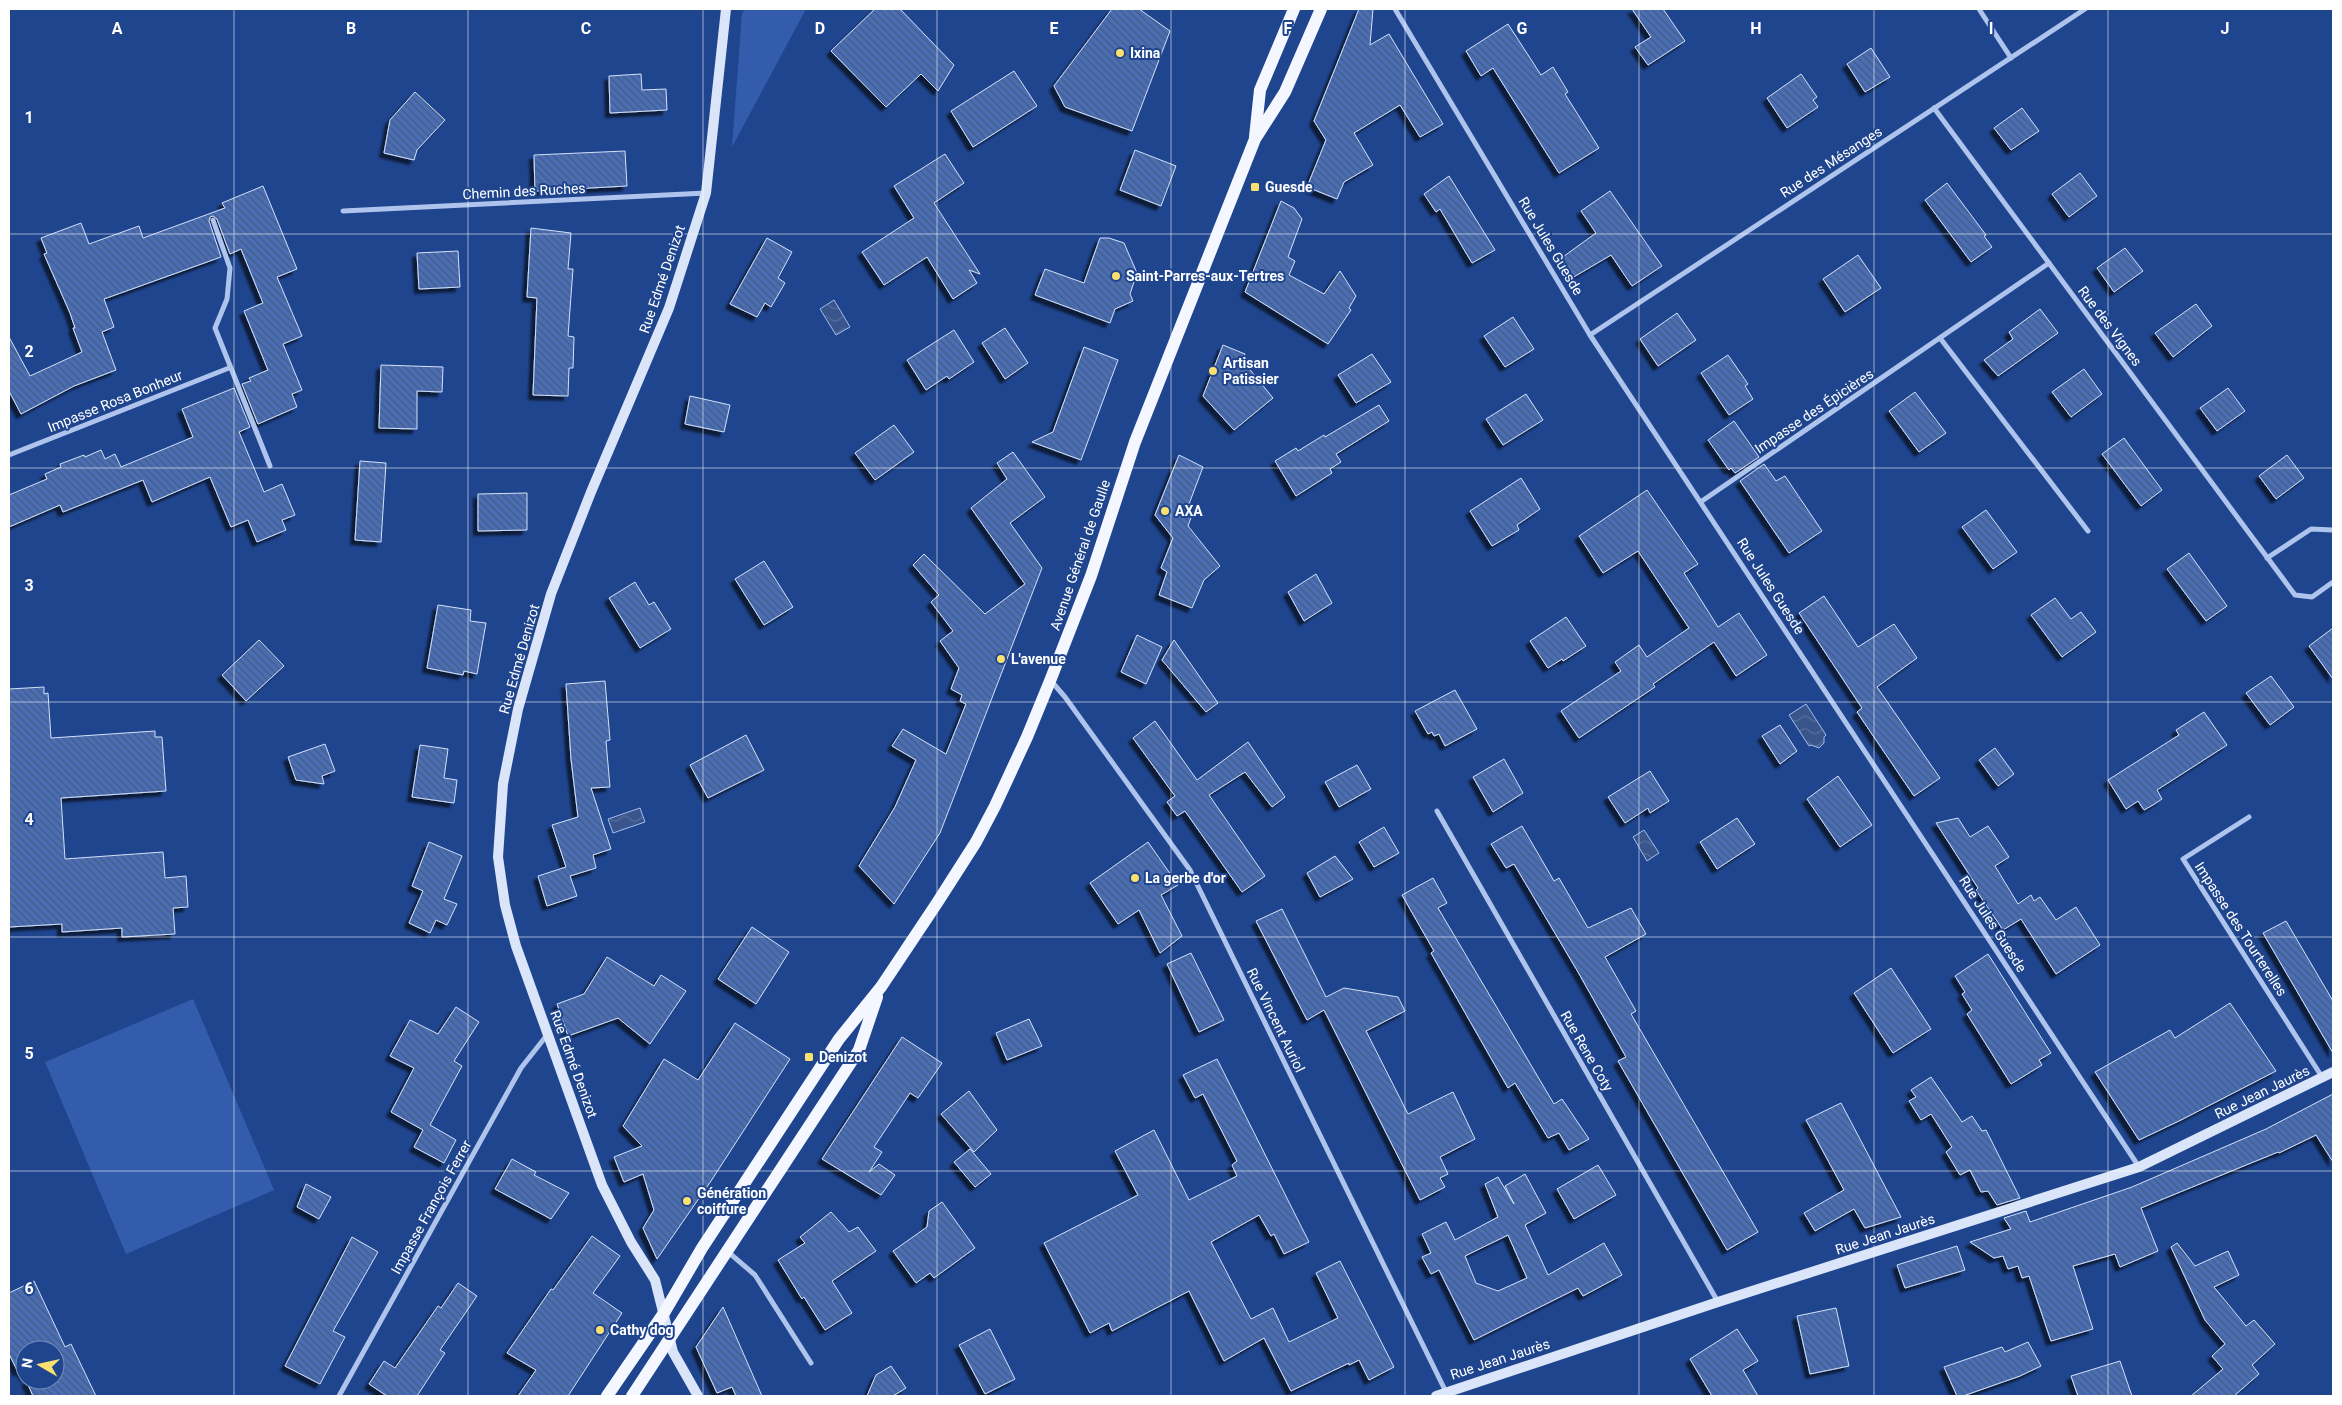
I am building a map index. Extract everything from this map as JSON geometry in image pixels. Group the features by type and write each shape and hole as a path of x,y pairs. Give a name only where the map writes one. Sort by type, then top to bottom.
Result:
{"main road":[{"name":"Avenue Général de Gaulle","path":"1255,139 1260,90 1294,9"},
{"name":"Avenue Général de Gaulle","path":"607,1396 664,1313 702,1248 839,1039 881,987 976,842 1022,749 1050,681 1094,568 1135,442 1255,139 1285,92 1321,9"},
{"name":"Avenue Général de Gaulle","path":"632,1396 859,1050 881,987"}],"street":[{"name":"Rue Edmé Denizot","path":"664,1313 655,1280 631,1242 602,1185 516,946 505,905 498,858 505,775 518,709 552,594 591,492 669,308 706,193 726,9"},
{"name":"Rue Jules Guesde","path":"1395,9 1590,335 1702,501 2139,1167"},
{"path":"1979,9 2010,58"},
{"name":"Rue des Mésanges","path":"1590,335 2085,9"},
{"name":"Rue des Vignes","path":"1934,108 2295,595 2312,597 2333,582"},
{"name":"Chemin des Ruches","path":"343,211 706,193"},
{"path":"213,220 230,268 227,299 215,328 229,368 270,466"},
{"name":"Impasse des Épicières","path":"1702,501 2049,263"},
{"path":"1940,338 2088,531"},
{"name":"Impasse Rosa Bonheur","path":"9,455 229,368"},
{"path":"2267,558 2311,529 2333,530"},
{"name":"Rue Vincent Auriol","path":"1050,681 1065,697 1190,870 1446,1392"},
{"name":"Rue Rene Coty","path":"1437,811 1718,1302"},
{"name":"Impasse des Tourterelles","path":"2249,817 2183,859 2322,1078"},
{"name":"Impasse François Ferrer","path":"339,1396 521,1068 549,1034"},
{"name":"Rue Jean Jaurès","path":"1436,1396 1718,1302 2139,1167 2333,1072"},
{"path":"727,1252 755,1275 811,1363"},
{"path":"664,1313 673,1352 698,1396"}],"shaded area":[{"path":"745,9 806,9 732,147 742,13"},
{"path":"193,999 274,1190 126,1254 45,1062"}],"water":[{"path":"834,300 850,327 836,335 820,309"},
{"path":"1806,704 1826,735 1824,743 1819,748 1809,746 1789,715"},
{"path":"640,808 645,822 613,833 608,819"},
{"path":"1644,830 1659,853 1647,861 1633,837"}],"building":[{"path":"875,9 900,9 954,65 938,91 921,74 886,107 831,51"},
{"name":"Ixina","path":"1112,9 1139,9 1170,31 1132,131 1065,107 1054,86"},
{"path":"1359,9 1373,9 1370,45 1389,34 1443,124 1420,137 1400,105 1354,133 1373,165 1344,182 1337,199 1307,187 1326,140 1314,121"},
{"path":"1632,9 1663,9 1685,41 1648,65 1635,47 1651,37"},
{"path":"1508,24 1541,75 1553,67 1568,92 1565,94 1599,148 1559,173 1493,68 1481,76 1466,51"},
{"path":"1871,48 1890,77 1865,92 1847,64"},
{"path":"1014,71 1037,106 973,147 951,111"},
{"path":"641,74 642,90 666,89 667,110 610,113 609,76"},
{"path":"1801,74 1817,97 1813,100 1818,107 1787,128 1767,98"},
{"path":"415,92 445,120 417,150 414,160 384,153 390,120"},
{"path":"2022,108 2039,131 2011,150 1994,128"},
{"path":"1135,150 1176,166 1161,206 1120,190"},
{"path":"625,151 627,186 535,191 534,155"},
{"path":"945,154 964,183 934,203 980,274 969,270 977,283 953,299 927,257 884,285 862,252 914,218 894,186"},
{"path":"2080,173 2097,196 2069,217 2052,194"},
{"path":"1449,176 1495,250 1472,263 1440,209 1436,212 1424,194"},
{"path":"1947,183 1986,235 1984,236 1992,247 1971,262 1925,200"},
{"path":"263,186 297,269 277,277 302,336 283,344 302,390 292,394 297,407 258,424 242,384 251,381 249,378 268,370 244,311 263,303 241,249 230,254 217,219 213,216 210,217 209,221 221,257 104,299 114,327 102,332 116,370 74,386 21,414 9,391 9,337 30,376 82,352 73,328 75,328 70,313 44,254 47,253 41,238 81,223 89,244 139,226 143,238 225,208 222,203"},
{"path":"1610,191 1662,266 1632,286 1611,255 1572,278 1560,259 1596,233 1581,211"},
{"path":"1281,201 1294,208 1302,219 1288,257 1295,261 1289,275 1324,294 1340,271 1356,296 1349,308 1351,310 1328,344 1245,292"},
{"path":"531,228 571,233 568,269 573,269 568,336 574,337 573,368 569,368 568,396 533,395 537,298 527,297"},
{"path":"767,238 792,252 778,278 785,283 771,307 765,303 757,317 730,304"},
{"name":"Saint-Parres-aux-Tertres","path":"1100,238 1109,238 1124,243 1137,273 1130,294 1133,301 1115,309 1110,323 1035,295 1045,269 1084,283"},
{"path":"2125,248 2143,271 2114,292 2097,268"},
{"path":"458,251 460,287 419,289 417,253"},
{"path":"1858,255 1881,288 1845,312 1823,279"},
{"path":"2196,304 2212,326 2173,357 2155,333"},
{"path":"2040,309 2058,333 1998,376 1984,360 2013,339 2009,332"},
{"path":"1677,313 1696,340 1658,366 1640,339"},
{"path":"1513,317 1534,349 1505,367 1484,336"},
{"path":"1005,328 1028,363 1005,379 982,343"},
{"path":"954,330 974,362 949,379 947,376 926,390 907,360"},
{"path":"1223,345 1245,354 1242,360 1273,398 1234,430 1203,396"},
{"path":"1084,347 1118,360 1081,460 1032,442 1053,432"},
{"path":"1372,354 1391,382 1356,403 1338,375"},
{"path":"1728,355 1748,384 1745,386 1753,399 1729,415 1701,373"},
{"path":"381,365 443,367 442,392 417,391 417,429 379,428"},
{"path":"2084,369 2102,394 2071,417 2052,392"},
{"path":"234,388 250,427 239,432 264,492 282,484 295,515 282,520 286,530 257,542 248,520 231,527 210,477 152,502 143,480 63,512 60,505 9,527 9,495 47,479 45,474 61,467 60,464 84,455 85,457 101,450 105,459 115,454 121,467 193,437 182,409"},
{"path":"2228,388 2245,411 2217,431 2200,408"},
{"path":"1915,392 1946,433 1919,452 1889,411"},
{"path":"1526,394 1543,420 1503,445 1486,419"},
{"path":"690,396 730,405 724,432 685,424"},
{"path":"1379,405 1389,421 1336,454 1341,462 1330,469 1332,473 1296,496 1275,461 1296,448 1298,451 1324,435 1325,437"},
{"path":"1734,421 1759,457 1735,473 1731,468 1729,470 1708,440"},
{"path":"894,425 914,452 875,480 855,453"},
{"path":"2124,438 2162,490 2141,506 2102,454"},
{"path":"1013,452 1045,497 1010,523 1042,568 940,833 894,904 859,866 895,807 916,760 892,746 903,729 946,754 966,704 960,701 962,695 951,689 959,668 940,641 953,631 931,602 939,595 913,565 924,554 985,614 1025,584 971,508 1007,479 997,463"},
{"path":"1179,455 1203,467 1186,512 1192,515 1188,526 1220,566 1204,580 1192,608 1159,595 1167,572 1161,568 1173,538 1155,515"},
{"path":"2287,455 2304,478 2276,499 2259,476"},
{"path":"360,461 386,463 381,542 355,540"},
{"path":"1764,464 1776,481 1785,476 1822,531 1789,553 1740,481"},
{"path":"1521,478 1540,509 1517,525 1519,530 1492,546 1470,511"},
{"path":"1647,490 1698,564 1684,573 1718,627 1739,613 1767,655 1736,676 1714,642 1653,684 1655,687 1579,738 1561,711 1621,671 1615,662 1639,645 1647,657 1689,628 1638,551 1603,573 1579,536"},
{"path":"527,493 527,530 478,531 478,494"},
{"path":"1986,510 2017,552 1993,569 1962,527"},
{"path":"2189,553 2227,606 2206,621 2167,569"},
{"path":"764,561 793,607 764,625 735,579"},
{"path":"1316,574 1332,603 1304,621 1288,592"},
{"path":"635,582 649,605 654,602 671,629 640,648 609,598"},
{"path":"1824,596 1858,647 1894,624 1917,658 1877,687 1940,778 1914,796 1857,712 1862,708 1799,613"},
{"path":"2055,598 2071,619 2081,612 2096,632 2062,657 2031,615"},
{"path":"438,605 471,610 470,621 486,623 477,674 464,671 463,675 427,668"},
{"path":"1566,617 1586,646 1548,668 1530,641"},
{"path":"2333,628 2333,679 2309,646"},
{"path":"1137,635 1162,647 1146,684 1121,672"},
{"path":"259,640 284,666 246,701 222,675"},
{"path":"1174,640 1218,703 1206,712 1162,660"},
{"path":"2271,676 2294,707 2270,725 2246,693"},
{"path":"605,681 610,740 606,741 610,787 591,788 611,849 593,855 596,868 570,876 577,896 547,906 538,876 566,867 552,825 578,817 571,759 566,684"},
{"path":"44,687 44,694 48,693 51,738 155,731 155,737 162,737 166,791 61,798 65,859 163,852 165,878 186,876 188,907 173,908 175,934 122,937 122,928 62,932 62,924 9,927 9,689"},
{"path":"1455,690 1477,729 1445,746 1439,734 1434,736 1432,732 1428,734 1415,711"},
{"path":"2204,712 2227,745 2157,790 2162,799 2153,805 2144,810 2138,801 2126,809 2108,780 2179,735 2176,730"},
{"path":"1155,721 1197,780 1248,742 1285,797 1272,807 1245,772 1209,795 1265,876 1242,892 1185,811 1177,816 1167,802 1175,796 1133,738"},
{"path":"1780,725 1797,751 1780,764 1762,736"},
{"path":"746,735 764,770 708,798 690,765"},
{"path":"325,744 335,771 322,776 324,784 296,780 288,757"},
{"path":"420,745 448,749 444,778 457,780 454,803 412,797"},
{"path":"1995,748 2014,774 1998,786 1979,760"},
{"path":"1504,759 1523,793 1493,812 1473,777"},
{"path":"1357,765 1371,789 1339,807 1325,782"},
{"path":"1650,771 1669,801 1650,813 1648,808 1625,823 1608,797"},
{"path":"1838,776 1872,825 1840,847 1807,799"},
{"path":"1737,818 1755,844 1717,869 1700,842"},
{"path":"1958,818 1970,837 1988,826 2009,857 1995,866 2018,904 2031,895 2034,901 2040,897 2056,920 2076,907 2100,945 2056,974 2021,919 2003,930 1976,890 1978,888 1936,823"},
{"path":"1522,826 1554,881 1559,878 1588,928 1631,908 1646,934 1605,957 1636,1011 1631,1014 1758,1232 1727,1250 1618,1061 1626,1057 1578,972 1514,864 1506,868 1491,844"},
{"path":"1384,827 1399,853 1374,867 1359,842"},
{"path":"429,842 462,856 444,899 457,904 447,925 436,920 430,933 409,923 423,891 412,886"},
{"name":"La gerbe d'or","path":"1148,842 1178,885 1161,895 1182,936 1160,953 1139,910 1118,924 1090,883"},
{"path":"1335,856 1353,879 1320,897 1307,873"},
{"path":"1433,878 1447,903 1438,908 1554,1104 1562,1099 1589,1139 1569,1150 1559,1133 1548,1138 1515,1083 1508,1088 1431,953 1434,951 1402,895"},
{"path":"1282,909 1326,997 1344,988 1398,997 1405,1011 1366,1031 1408,1114 1453,1092 1475,1139 1440,1157 1448,1174 1440,1178 1445,1187 1420,1200 1324,1010 1307,1020 1256,921"},
{"path":"2286,921 2333,1001 2333,1053 2263,933"},
{"path":"752,927 789,952 756,1004 718,979"},
{"path":"1191,953 1224,1020 1199,1032 1167,964"},
{"path":"1988,954 2051,1053 2039,1060 2042,1065 2011,1084 1967,1014 1972,1010 1962,994 1965,992 1955,976"},
{"path":"607,957 654,986 661,975 686,991 650,1044 618,1018 568,1036 557,1004 584,994"},
{"path":"1891,968 1931,1029 1893,1053 1854,993"},
{"path":"2230,1003 2276,1071 2139,1140 2095,1072 2170,1030 2175,1038"},
{"path":"456,1007 479,1022 454,1061 462,1066 430,1125 456,1140 444,1163 414,1147 423,1130 391,1112 414,1068 390,1056 410,1020 438,1034"},
{"path":"1029,1019 1042,1046 1007,1060 996,1033"},
{"path":"735,1023 790,1059 711,1181 657,1259 643,1228 654,1210 643,1174 624,1182 614,1157 642,1146 623,1126 664,1059 698,1080"},
{"path":"902,1037 942,1063 918,1098 910,1093 874,1147 882,1152 869,1172 879,1164 895,1175 881,1195 822,1159"},
{"path":"1217,1059 1309,1242 1284,1254 1274,1234 1271,1236 1259,1215 1211,1242 1251,1319 1273,1308 1289,1342 1338,1318 1316,1273 1340,1261 1394,1367 1369,1380 1359,1360 1291,1391 1264,1338 1224,1361 1189,1291 1112,1331 1109,1323 1090,1333 1044,1243 1138,1195 1115,1151 1154,1130 1189,1200 1237,1176 1232,1165 1237,1161 1203,1094 1195,1098 1183,1075"},
{"path":"1931,1077 1962,1122 1972,1116 1982,1131 1986,1130 2020,1198 1997,1205 1988,1191 1981,1192 1970,1170 1960,1175 1946,1152 1952,1147 1931,1114 1921,1120 1909,1101 1916,1097 1911,1090"},
{"path":"969,1091 997,1130 974,1152 941,1114"},
{"path":"2333,1094 2333,1162 2316,1135 2279,1153 2141,1208 2158,1251 2120,1267 2115,1254 2073,1266 2093,1329 2051,1341 2029,1276 2022,1278 2018,1266 2008,1269 2003,1256 1994,1258 1970,1242 2011,1229 2004,1218 2026,1211 2030,1222 2132,1187 2266,1129"},
{"path":"1841,1103 1901,1217 1865,1228 1854,1209 1815,1231 1804,1213 1844,1190 1806,1120"},
{"path":"970,1149 991,1174 975,1187 954,1162"},
{"path":"512,1159 536,1172 534,1175 569,1193 551,1219 495,1189"},
{"path":"1598,1165 1616,1195 1574,1219 1557,1189"},
{"path":"1525,1174 1546,1213 1525,1225 1548,1275 1604,1243 1622,1275 1583,1296 1578,1288 1474,1340 1439,1270 1431,1274 1422,1257 1431,1253 1422,1234 1446,1222 1455,1240 1498,1217 1485,1184 1498,1177 1514,1204 1505,1186","holes":["1508,1235 1527,1278 1498,1291 1476,1283 1465,1256"]},
{"path":"306,1184 331,1197 319,1219 297,1207"},
{"path":"942,1202 975,1248 934,1278 930,1273 916,1283 893,1251 927,1227 929,1211"},
{"path":"831,1212 849,1232 858,1227 876,1251 832,1281 852,1313 825,1330 804,1297 802,1299 778,1260 805,1243 800,1237"},
{"path":"592,1236 620,1256 593,1293 622,1313 568,1396 518,1396 536,1370 507,1353 551,1289 553,1290"},
{"path":"352,1237 378,1252 333,1331 345,1337 320,1384 285,1366"},
{"path":"2177,1243 2195,1266 2228,1251 2239,1275 2214,1287 2246,1326 2254,1320 2275,1344 2252,1365 2259,1374 2234,1396 2191,1396 2223,1369 2212,1356 2225,1344 2205,1320 2171,1247"},
{"path":"1957,1246 1965,1270 1905,1288 1897,1265"},
{"path":"34,1281 62,1340 15,1340 15,1366 9,1354 9,1293"},
{"path":"458,1283 477,1296 440,1350 445,1353 417,1396 387,1396 369,1384 384,1361 395,1368 438,1306 441,1308"},
{"path":"723,1307 762,1396 736,1396 732,1387 717,1393 696,1347"},
{"path":"1836,1308 1849,1366 1810,1374 1797,1316"},
{"path":"990,1329 1015,1379 985,1394 959,1345"},
{"path":"1737,1329 1758,1361 1743,1370 1758,1396 1712,1396 1690,1359"},
{"path":"2028,1342 2041,1366 2020,1376 1963,1396 1957,1396 1944,1367 2002,1347 2005,1352"},
{"path":"71,1344 96,1396 33,1396 30,1390 65,1390 65,1347"},
{"path":"2120,1361 2132,1396 2078,1396 2071,1376"},
{"path":"891,1366 906,1388 893,1396 867,1396 876,1375"}],"place":[{"name":"Ixina","path":"1120,53"},
{"name":"Guesde","path":"1255,187"},
{"name":"Saint-Parres-aux-Tertres","path":"1116,276"},
{"name":"Artisan Patissier","path":"1213,371"},
{"name":"AXA","path":"1165,511"},
{"name":"L'avenue","path":"1001,659"},
{"name":"La gerbe d'or","path":"1135,878"},
{"name":"Denizot","path":"809,1057"},
{"name":"Génération coiffure","path":"687,1201"},
{"name":"Cathy dog","path":"600,1330"}]}
